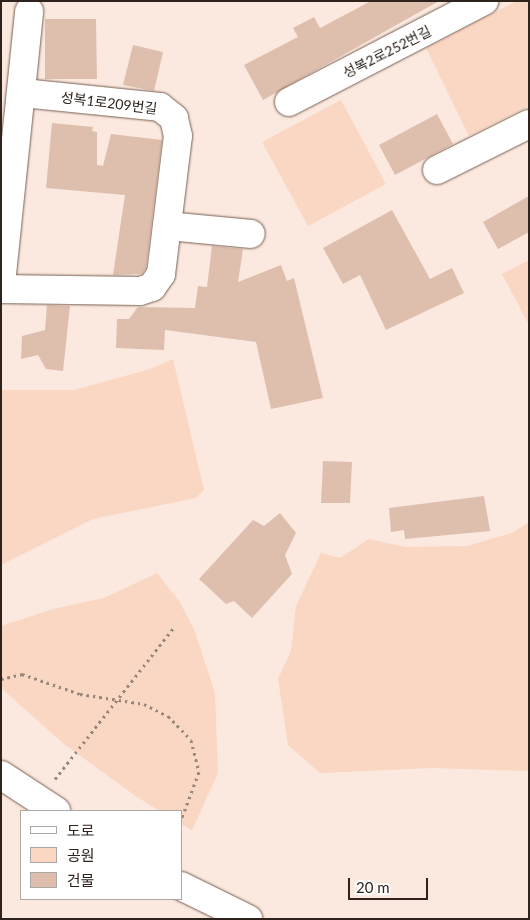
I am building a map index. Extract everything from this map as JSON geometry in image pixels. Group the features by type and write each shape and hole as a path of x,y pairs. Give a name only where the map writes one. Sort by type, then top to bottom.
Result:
{"street":[{"name":"성복2로252번길","path":"289,102 484,1"},
{"path":"1,284 29,11"},
{"name":"성복1로209번길","path":"1,288 140,291 152,287 161,274 178,136 174,118 160,107 22,93"},
{"path":"436,170 529,124"},
{"path":"167,226 251,234"},
{"path":"1,775 48,805"},
{"path":"182,887 232,916"}],"path":[{"path":"48,805 118,699 175,626"},
{"path":"1,679 22,674 80,694 144,704 168,716 191,740 199,772 182,817"}],"green space":[{"path":"517,1 529,1 529,106 469,136 426,48"},
{"path":"341,100 386,184 308,226 262,142"},
{"path":"529,260 529,325 502,274"},
{"path":"173,359 204,490 196,498 93,519 1,565 1,390 74,390 150,369"},
{"path":"529,522 529,771 432,768 320,773 288,745 278,679 291,651 296,606 321,553 340,558 369,539 405,547 467,546 512,533"},
{"path":"157,573 179,601 194,629 215,693 218,773 192,830 182,825 182,810 158,810 137,797 64,744 1,688 1,626 53,609 104,598"}],"building":[{"path":"371,1 439,1 263,100 244,65 298,37 293,28 314,17 320,28"},
{"path":"45,19 96,19 97,79 45,79"},
{"path":"133,45 163,52 154,91 123,85"},
{"path":"437,114 453,144 395,175 379,145"},
{"path":"52,123 93,127 92,131 97,132 97,165 103,166 111,134 162,140 146,268 142,274 113,275 125,195 46,188"},
{"path":"529,196 529,232 498,249 483,222"},
{"path":"392,210 430,279 452,268 464,293 386,330 360,275 343,284 323,248"},
{"path":"212,246 243,249 238,282 281,265 287,281 294,278 323,398 271,409 256,342 165,330 164,350 116,348 117,319 129,319 138,307 195,308 198,286 207,287"},
{"path":"47,305 70,306 63,371 46,369 38,355 21,359 22,336 45,330"},
{"path":"323,461 352,462 350,503 321,503"},
{"path":"484,496 490,531 405,539 404,530 391,532 389,508"},
{"path":"280,513 296,533 285,555 292,574 252,618 234,601 226,604 199,579 253,520 264,526"}]}
